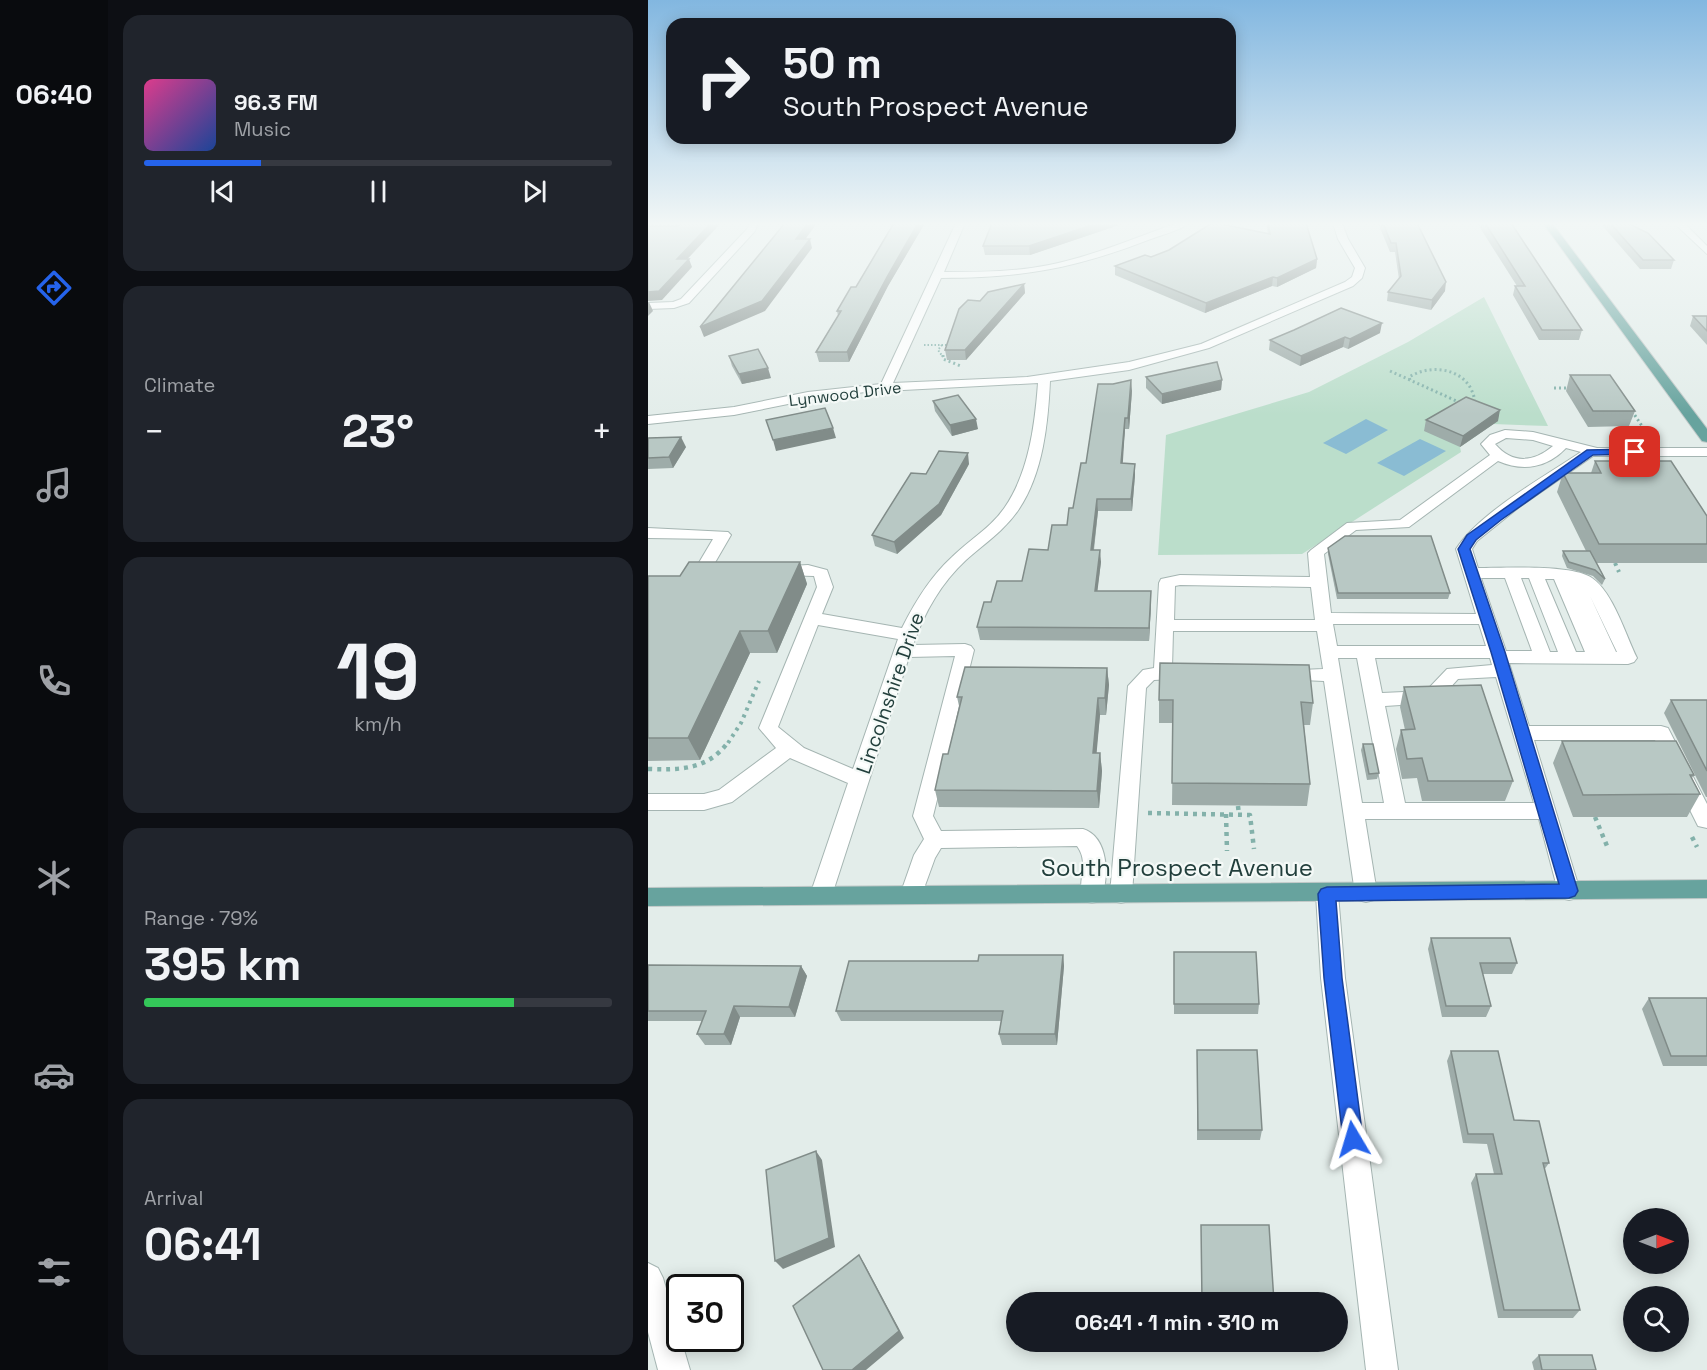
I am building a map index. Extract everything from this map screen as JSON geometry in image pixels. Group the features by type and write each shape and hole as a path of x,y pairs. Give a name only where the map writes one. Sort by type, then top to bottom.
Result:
{"main road":[{"path":"1595,287 1707,438"},
{"name":"South Prospect Avenue","path":"648,897 1327,894 1707,889"}],"street":[{"path":"648,306 678,304 693,295 700,287"},
{"path":"886,386 932,287"},
{"path":"1044,379 1129,366 1205,346 1342,287"},
{"name":"Lynwood Drive","path":"648,420 702,416 808,396 886,386 1044,379"},
{"name":"Lincolnshire Drive","path":"821,895 905,643 921,606 937,582 1003,519 1013,506 1024,483 1044,403 1044,379"},
{"path":"1560,443 1560,447 1549,456 1535,463 1511,462 1498,455 1488,444 1498,436 1522,434 1560,443 1593,451 1707,452"},
{"path":"1569,891 1547,811 1464,549 1471,538 1517,502 1593,451"},
{"path":"1366,893 1318,582 1316,553 1352,526 1404,524 1498,455"},
{"path":"648,533 723,535 702,571 737,570"},
{"path":"761,570 808,570 821,573 825,587 768,728 773,737 789,749 860,780"},
{"path":"1329,652 1500,660 1576,657 1628,658 1595,590 1584,579 1471,573"},
{"path":"1542,575 1576,657"},
{"path":"1542,575 1576,657"},
{"path":"1542,575 1576,657"},
{"path":"1163,674 1166,586 1173,580 1318,582"},
{"path":"812,618 905,643 965,650 923,816 935,840"},
{"path":"1164,626 1488,619"},
{"path":"1365,652 1396,812"},
{"path":"1374,700 1431,697 1440,690 1453,672 1500,660"},
{"path":"1121,894 1137,686 1149,674 1197,674"},
{"path":"1265,675 1332,675"},
{"path":"1522,733 1661,733 1705,820"},
{"path":"648,802 704,802 725,796 789,749"},
{"path":"1353,812 1547,811"},
{"path":"935,840 1083,837 1095,854 1092,894"},
{"path":"911,895 925,855 935,840"},
{"path":"1327,894 1333,978 1382,1370"},
{"path":"648,1278 674,1370"}],"path":[{"path":"943,345 938,350 943,354 943,359 963,366"},
{"path":"1410,380 1409,376 1422,370 1448,370 1457,373 1468,382 1477,398 1475,409"},
{"path":"1390,371 1464,404"},
{"path":"1554,388 1575,388"},
{"path":"1629,407 1649,435"},
{"path":"1615,563 1619,572"},
{"path":"648,770 686,770 700,766 728,746 759,681"},
{"path":"1238,806 1239,815"},
{"path":"1144,813 1251,815 1254,849"},
{"path":"1226,814 1227,851"},
{"path":"1595,817 1607,846"}],"green space":[{"path":"1484,297 1548,426 1493,424 1460,447 1461,452 1302,554 1158,555 1166,435 1309,392 1408,342"}],"water":[{"path":"1366,419 1388,430 1346,454 1323,443"},
{"path":"1420,439 1446,451 1404,476 1377,463"}],"building":[{"path":"648,287 663,287 659,291 648,292"},
{"path":"733,287 773,287 762,301 700,327"},
{"path":"851,287 882,287 847,352 816,352 841,311 837,311"},
{"path":"1021,287 965,350 945,350 959,309 968,300 980,301 988,292"},
{"path":"1166,287 1247,287 1206,303"},
{"path":"1392,287 1442,287 1432,300 1388,292"},
{"path":"1516,287 1553,287 1582,330 1542,330"},
{"path":"1341,308 1382,323 1350,339 1345,337 1301,356 1270,340 1294,330"},
{"path":"1693,316 1707,316 1707,331"},
{"path":"758,349 768,368 739,374 729,356"},
{"path":"1217,362 1222,380 1162,394 1146,377"},
{"path":"1570,375 1610,375 1635,411 1593,411"},
{"path":"1131,380 1121,463 1135,464 1131,499 1097,499 1091,550 1100,550 1095,591 1151,591 1149,628 977,627 984,602 991,602 997,581 1022,581 1029,549 1048,550 1052,525 1067,525 1069,508 1073,508 1081,463 1086,463 1098,384 1113,384"},
{"path":"958,395 976,419 950,425 933,401"},
{"path":"1466,397 1500,410 1463,436 1426,420"},
{"path":"825,408 833,428 773,440 766,420"},
{"path":"681,437 669,457 648,458 648,438"},
{"path":"939,451 968,453 939,504 894,542 872,535 911,473 926,474"},
{"path":"1595,461 1671,461 1707,516 1707,544 1599,544 1563,473 1601,473"},
{"path":"1345,536 1431,536 1450,593 1338,593 1328,548"},
{"path":"1563,551 1590,551 1605,579 1595,570 1569,562"},
{"path":"689,562 800,562 768,631 740,631 688,738 648,738 648,576 680,576"},
{"path":"1160,663 1309,665 1313,703 1301,702 1310,784 1172,783 1173,700 1159,700"},
{"path":"965,667 1107,668 1105,698 1098,698 1093,753 1100,753 1097,791 935,790 943,754 948,754 962,697 957,697"},
{"path":"1481,685 1513,781 1428,781 1422,758 1407,759 1401,730 1415,729 1404,687"},
{"path":"1671,700 1707,700 1707,771"},
{"path":"1562,741 1676,741 1694,775 1690,775 1700,794 1583,795"},
{"path":"1363,744 1373,744 1379,773 1369,774"},
{"path":"1431,938 1510,938 1517,963 1480,963 1491,1006 1446,1006"},
{"path":"1174,952 1256,952 1259,1004 1174,1004"},
{"path":"979,955 1063,955 1055,1034 999,1034 1003,1011 836,1011 849,961 978,961"},
{"path":"648,965 801,966 789,1007 734,1006 724,1034 697,1034 706,1011 648,1011"},
{"path":"1649,998 1707,998 1707,1056 1671,1056"},
{"path":"1197,1050 1257,1050 1262,1130 1198,1130"},
{"path":"1451,1051 1498,1051 1514,1120 1539,1121 1549,1163 1543,1163 1580,1310 1504,1310 1476,1174 1502,1174 1493,1134 1468,1134"},
{"path":"816,1151 829,1238 775,1261 766,1170"},
{"path":"1201,1225 1269,1225 1273,1292 1202,1292"},
{"path":"859,1255 899,1331 852,1370 823,1370 793,1306"},
{"path":"1539,1355 1592,1355 1596,1370 1542,1370"}],"route":[{"path":"1353,1139 1333,978 1327,894 1569,891 1547,811 1464,549 1471,538 1517,502 1579,462 1590,452 1635,452"}]}
